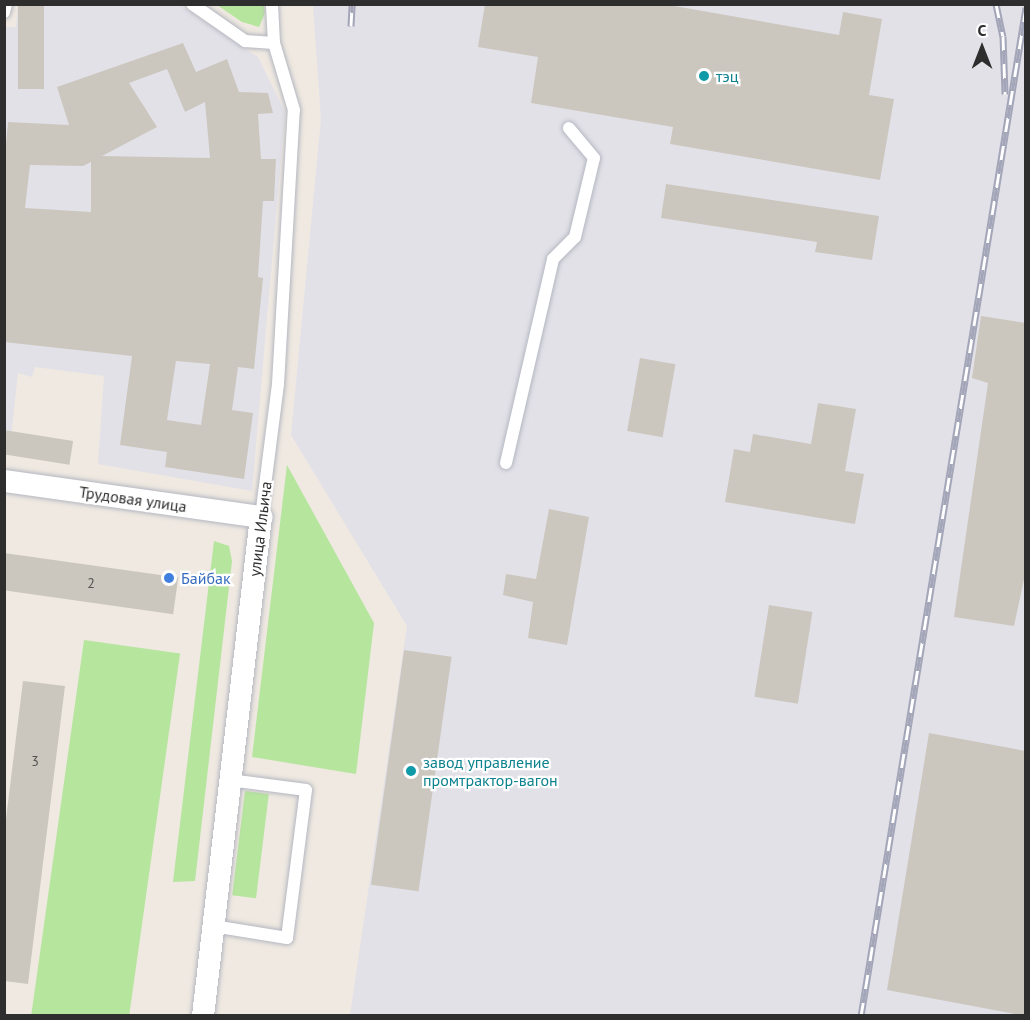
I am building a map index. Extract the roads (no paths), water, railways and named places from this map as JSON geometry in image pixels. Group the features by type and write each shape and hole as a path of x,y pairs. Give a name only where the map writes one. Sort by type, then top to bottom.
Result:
{"street":[{"name":"Трудовая улица","path":"4,481 261,517"},
{"name":"улица Ильича","path":"203,1016 261,517"}],"lane":[{"path":"4,12 6,4"},
{"path":"192,4 245,41 274,43"},
{"name":"улица Ильича","path":"261,517 278,384 294,110 274,43 272,4"},
{"path":"506,462 552,260 575,237 594,158 569,128"},
{"path":"213,926 288,938 306,790 230,780"}],"railway":[{"path":"351,26 352,4"},
{"path":"996,4 1003,36 1005,94"},
{"path":"861,1016 1026,7"}],"place":[{"name":"тэц","path":"704,76"},
{"name":"Байбак","path":"169,578"},
{"name":"завод управление промтрактор-вагон","path":"411,771"}]}
